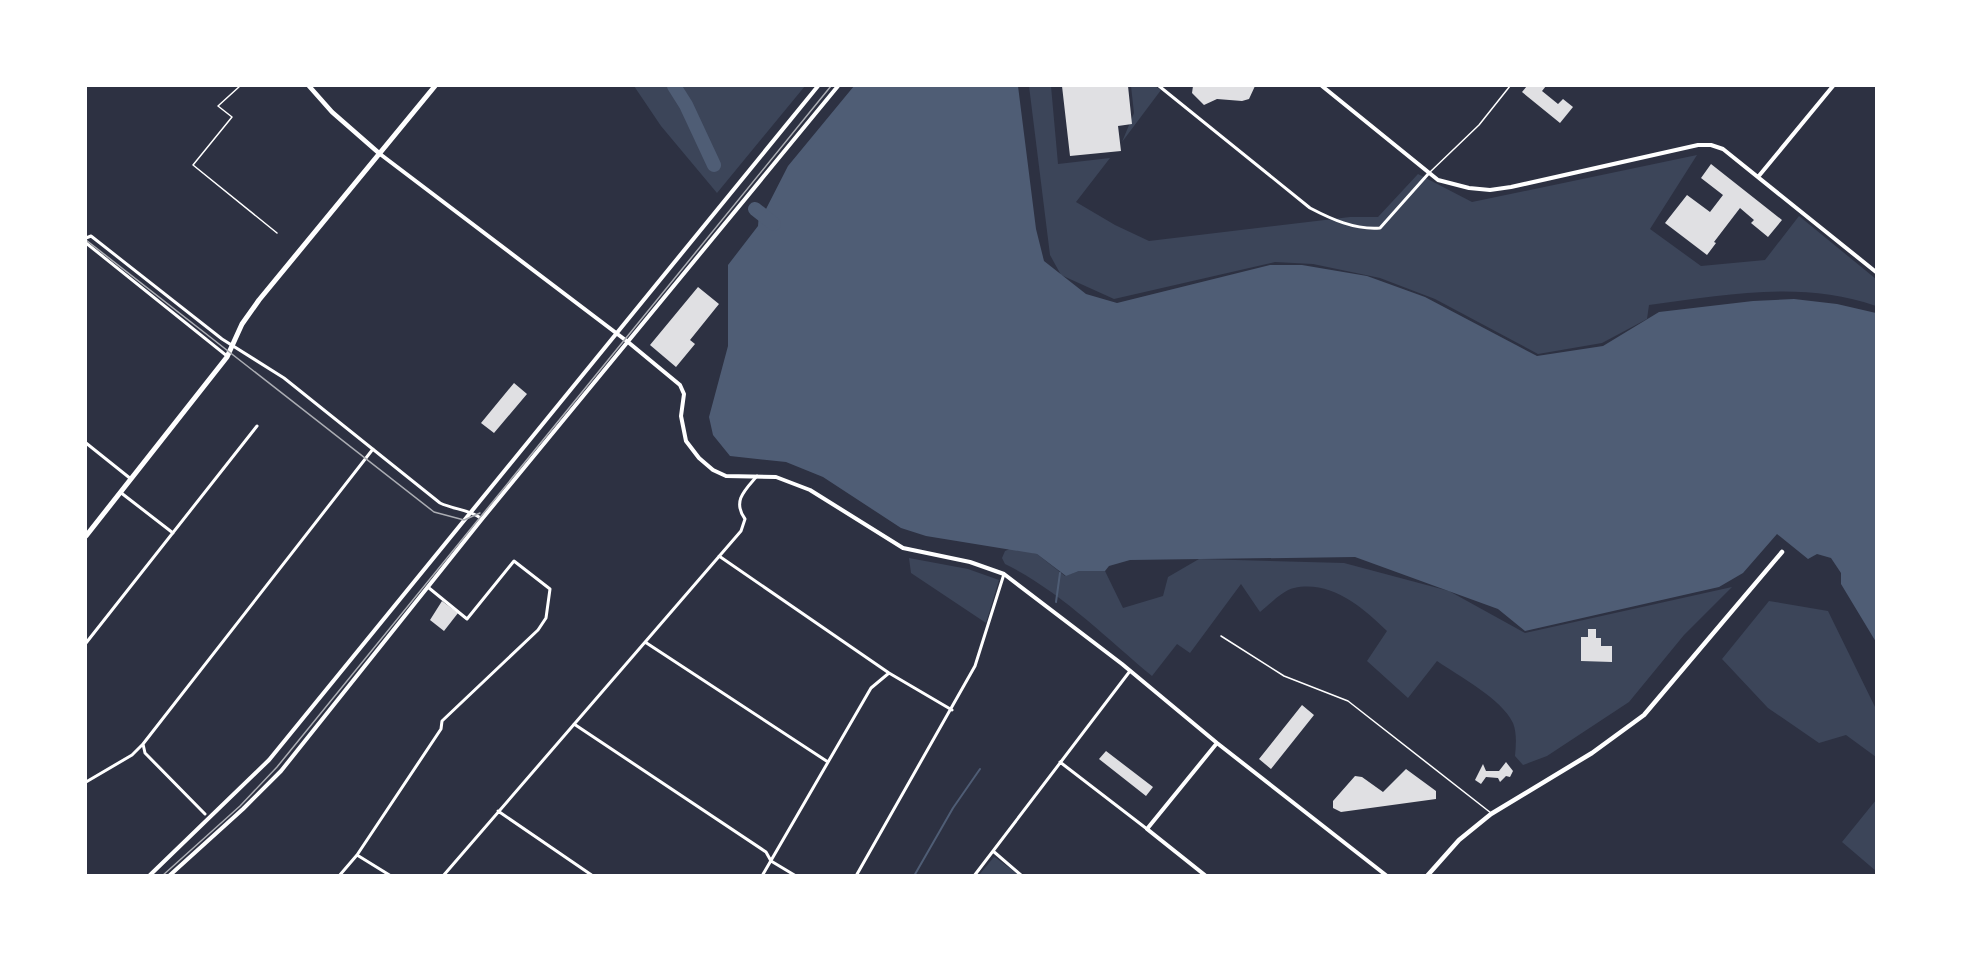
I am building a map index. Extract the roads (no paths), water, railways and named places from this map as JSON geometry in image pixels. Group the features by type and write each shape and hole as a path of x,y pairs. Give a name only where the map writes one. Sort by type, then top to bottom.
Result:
{"main road":[{"path":"309,86 332,112 380,154"},
{"path":"86,536 227,357 242,324 259,300 435,86"},
{"path":"1427,876 1459,840 1491,814 1592,753 1644,715 1782,552"}],"street":[{"path":"149,876 269,760 818,86"},
{"path":"169,876 281,771 482,519 838,86"},
{"path":"1159,86 1310,208 1338,221 1369,229 1380,228 1429,173"},
{"path":"1322,86 1429,173 1450,184 1490,190 1698,145 1711,145 1723,149 1876,272"},
{"path":"1758,177 1833,86"},
{"path":"380,154 616,332 680,386 685,399 681,416 686,441 699,458 720,475 776,477 810,490 903,548 970,561 1004,574 1130,671 1217,743 1387,876"},
{"path":"86,238 91,236 231,346 284,378 440,503 454,510 471,511 482,519"},
{"path":"86,243 227,357"},
{"path":"86,644 257,426"},
{"path":"86,443 131,479"},
{"path":"86,782 132,755 143,744 373,450"},
{"path":"443,876 745,524 738,500 758,475"},
{"path":"120,492 173,532"},
{"path":"719,556 889,673 952,710"},
{"path":"339,876 357,855 441,729 441,721 546,618 550,589 514,561 467,619 429,588"},
{"path":"856,876 975,666 1004,574"},
{"path":"645,642 828,762"},
{"path":"974,876 1130,671"},
{"path":"762,876 872,687 889,673"},
{"path":"574,724 766,852 771,861 796,876"},
{"path":"1147,829 1217,743"},
{"path":"143,744 145,753 205,814"},
{"path":"1060,762 1206,876"},
{"path":"498,811 593,876"},
{"path":"993,851 1022,876"},
{"path":"357,855 391,876"}],"lane":[{"path":"240,86 218,106 232,117 193,165 277,233"},
{"path":"1429,173 1479,125 1510,86"},
{"path":"1221,636 1277,673 1348,701 1491,814"}],"waterway":[{"path":"674,86 686,105 714,165"},
{"path":"755,209 774,224"},
{"path":"1056,602 1060,573"},
{"path":"914,876 953,808 980,769"}],"tram line":[{"path":"162,876 240,806 277,767 831,86"},
{"path":"86,240 434,512 464,520 480,513"}]}
